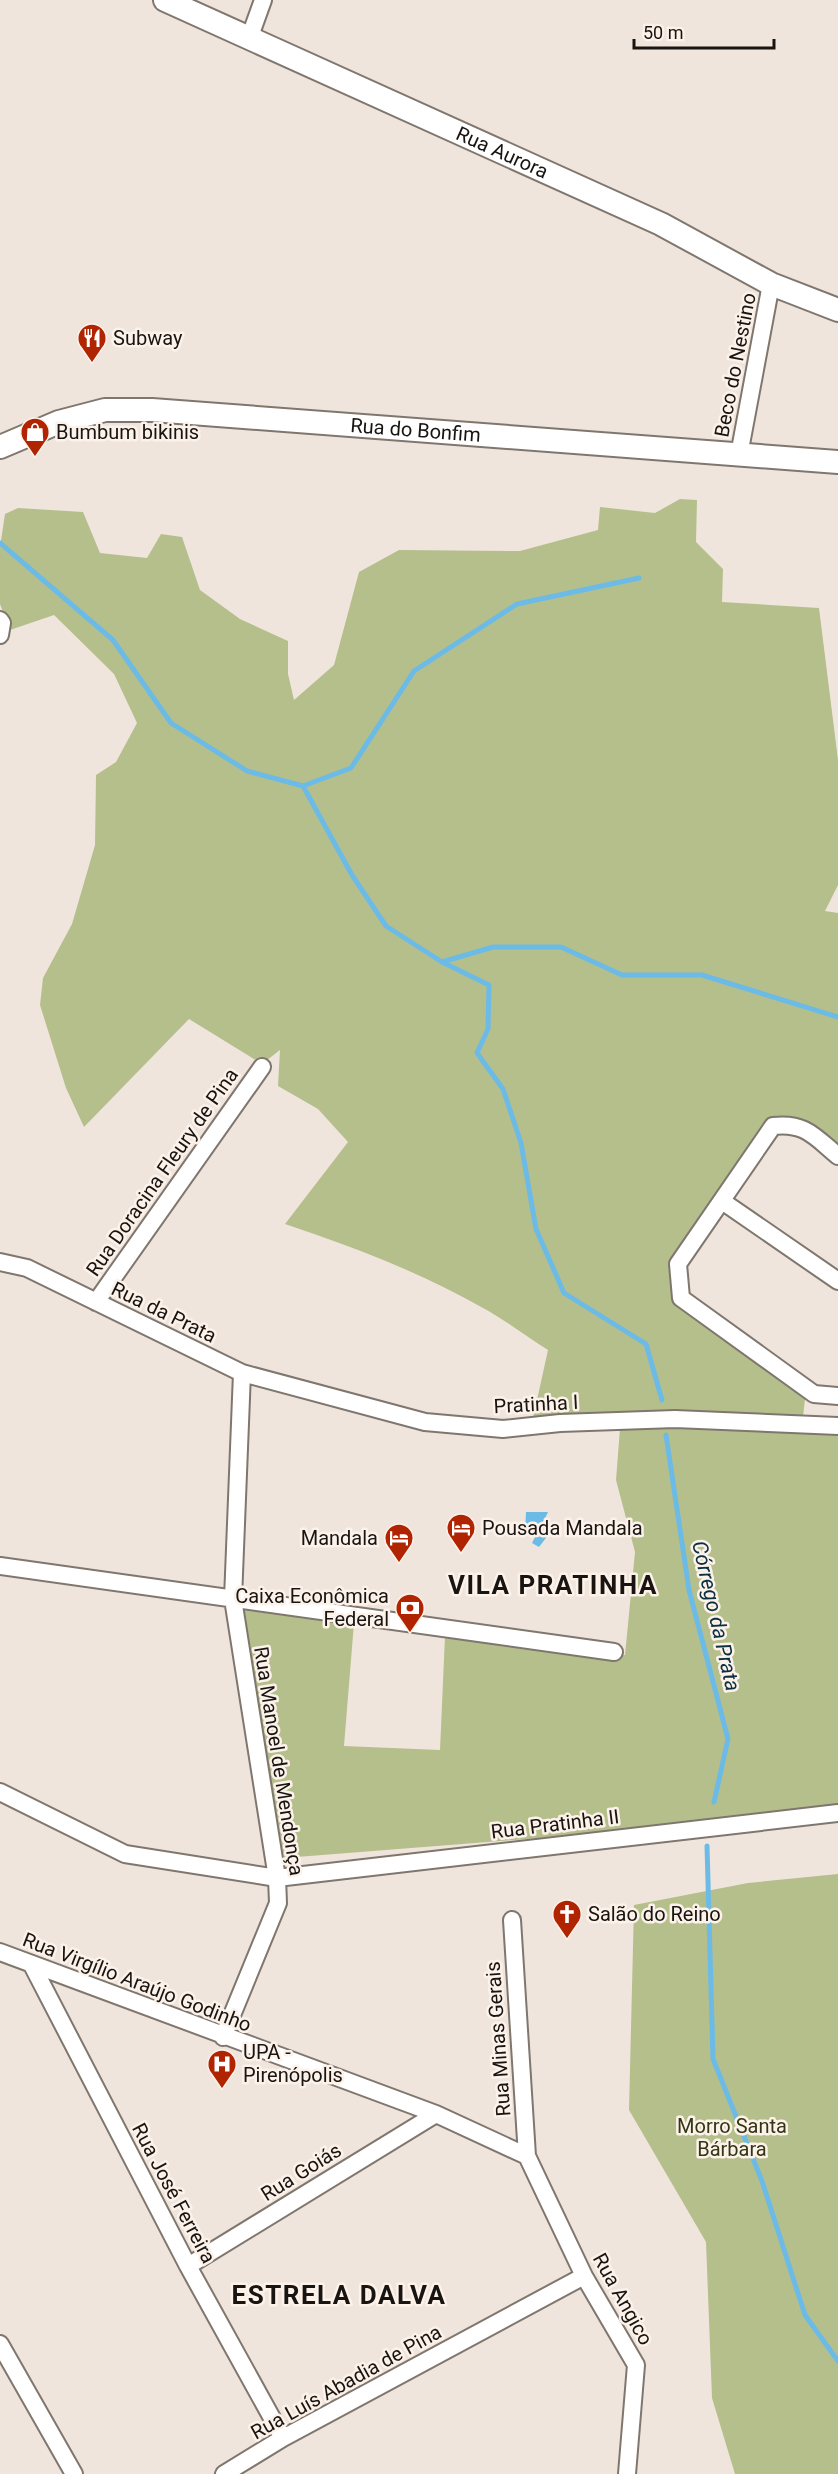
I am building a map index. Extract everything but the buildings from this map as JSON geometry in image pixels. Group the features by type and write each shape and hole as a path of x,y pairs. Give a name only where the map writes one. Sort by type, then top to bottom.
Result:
{"main road":[{"name":"Rua Aurora","path":"165,0 661,224 771,284 838,310"},
{"name":"Rua do Bonfim","path":"3,439 105,410 152,410 838,462"}],"street":[{"path":"249,39 263,0"},
{"name":"Beco do Nestino","path":"739,455 771,284"},
{"path":"0,620 2,623 0,635"},
{"name":"Rua Doracina Fleury de Pina","path":"96,1302 262,1067"},
{"path":"838,1156 808,1131 791,1124 773,1126 678,1264 681,1299 814,1394 838,1396"},
{"path":"722,1201 838,1281"},
{"name":"Rua da Prata","path":"0,1263 27,1268 242,1373"},
{"name":"Pratinha I","path":"242,1373 425,1422 503,1430 560,1423 675,1419 838,1426"},
{"name":"Rua Manoel de Mendonça","path":"223,2037 278,1904 277,1878 233,1599 242,1373"},
{"path":"0,1566 614,1652"},
{"name":"Rua Pratinha II","path":"0,1792 125,1854 277,1878 838,1813"},
{"name":"Rua Minas Gerais","path":"512,1920 526,2156"},
{"name":"Rua Virgílio Araújo Godinho","path":"0,1952 223,2037 436,2114 526,2156"},
{"name":"Rua José Ferreira","path":"32,1965 188,2266 284,2438"},
{"name":"Rua Goiás","path":"188,2266 436,2114"},
{"name":"Rua Angico","path":"526,2156 584,2276 636,2365 627,2474"},
{"name":"Rua Luís Abadia de Pina","path":"224,2474 284,2438 584,2276"},
{"path":"0,2344 74,2474"}],"green space":[{"path":"680,499 697,500 696,542 723,569 722,602 819,608 838,760 838,885 825,911 838,913 838,1151 773,1121 673,1261 679,1301 805,1399 802,1426 838,1428 838,1809 616,1832 284,1858 242,1604 354,1623 344,1746 440,1750 445,1636 625,1655 635,1552 616,1480 620,1428 531,1427 548,1350 491,1313 435,1283 361,1251 285,1224 348,1142 318,1109 278,1086 280,1050 262,1064 189,1019 84,1127 66,1088 40,1005 43,978 72,924 95,845 96,775 116,762 137,723 114,674 54,615 10,630 0,604 0,547 5,514 18,508 83,512 100,553 147,558 161,534 182,537 200,590 240,619 288,641 288,674 294,700 334,665 359,572 399,550 520,551 598,530 600,507 655,513"},
{"name":"Morro Santa Bárbara","path":"838,1874 838,2474 735,2474 712,2398 706,2242 629,2110 634,1905 748,1883"}],"water":[{"path":"526,1512 548,1512 542,1525 549,1534 539,1547 532,1543 535,1537 525,1533"}],"waterway":[{"name":"Córrego da Prata","path":"0,543 113,640 171,723 247,771 303,786 352,875 386,926 442,962 489,985 488,1029 477,1053 503,1089 521,1143 536,1229 564,1293 646,1344 662,1400"},
{"path":"303,786 351,768 414,671 517,604 639,578"},
{"path":"442,962 493,947 561,947 622,975 702,975 838,1017"},
{"name":"Córrego da Prata","path":"666,1435 689,1590 728,1739 714,1802"},
{"name":"Córrego da Prata","path":"707,1846 713,2059 762,2181 805,2315 838,2361"}],"place":[{"name":"Subway","path":"92,364"},
{"name":"Bumbum bikinis","path":"35,458"},
{"name":"Pousada Mandala","path":"461,1554"},
{"name":"Mandala","path":"399,1564"},
{"name":"Caixa Econômica Federal","path":"410,1634"},
{"name":"Salão do Reino","path":"567,1940"},
{"name":"UPA - Pirenópolis","path":"222,2090"}],"district":[{"name":"VILA PRATINHA","path":"553,1585"},
{"name":"ESTRELA DALVA","path":"339,2295"}]}
